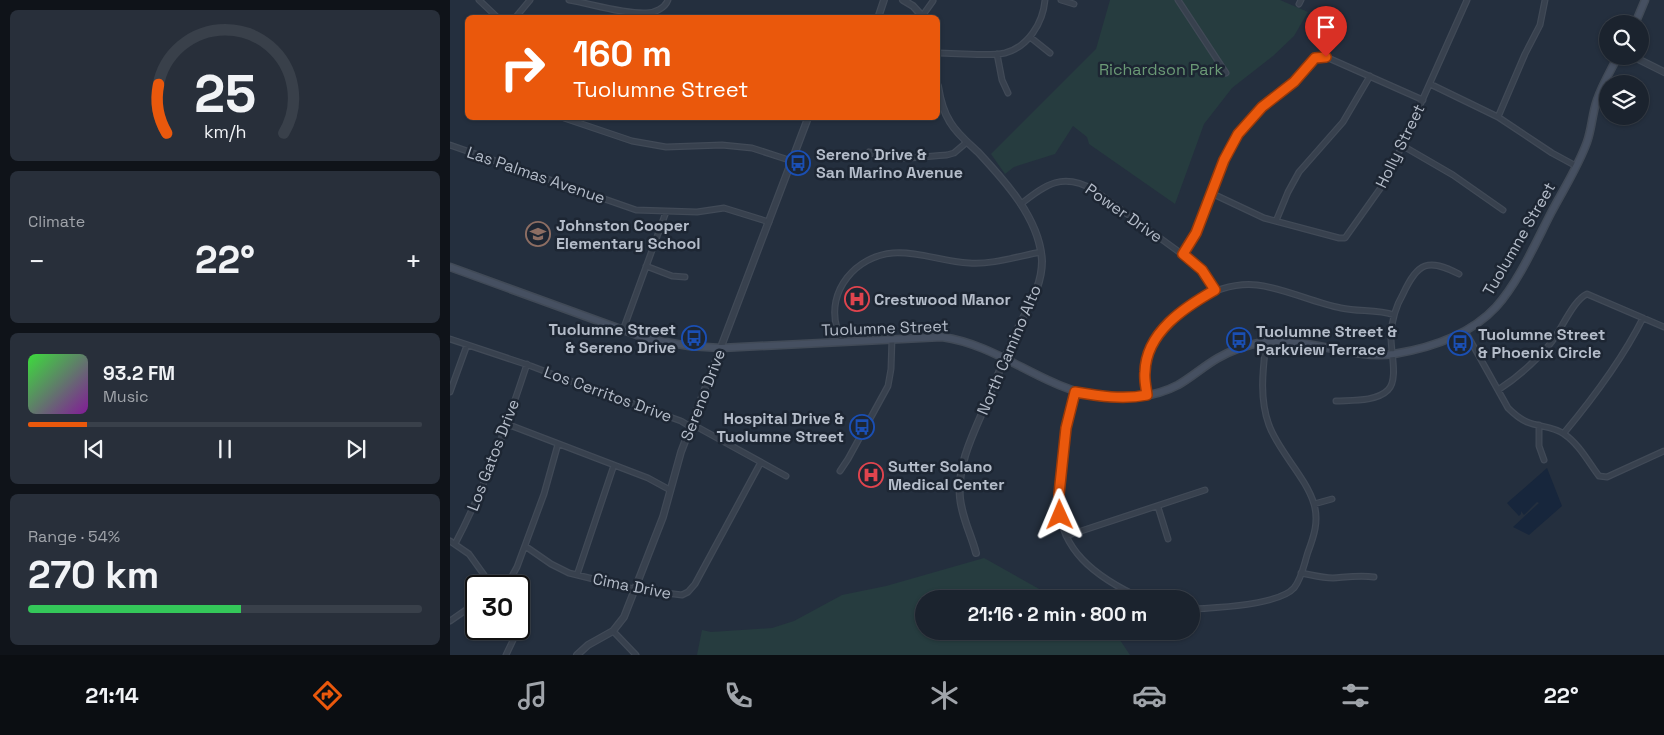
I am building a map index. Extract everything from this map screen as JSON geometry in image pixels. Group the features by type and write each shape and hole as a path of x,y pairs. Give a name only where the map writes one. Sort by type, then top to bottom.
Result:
{"main road":[{"path":"1639,15 1645,0"},
{"name":"Tuolumne Street","path":"450,266 663,343 721,348 942,337 958,339 979,346 1075,392 1103,397 1134,398 1162,391 1178,385 1217,358 1238,348 1266,342 1300,342 1370,355 1391,354 1430,346 1465,331 1488,315 1504,298 1576,166 1588,140 1598,98 1614,65"}],"street":[{"path":"479,0 495,15"},
{"path":"518,15 530,0"},
{"path":"569,0 648,13 660,9 668,0"},
{"path":"879,15 884,0"},
{"path":"903,0 922,15"},
{"path":"924,15 933,0"},
{"path":"940,53 997,54 1013,50 1030,37 1042,16 1045,0"},
{"path":"1061,0 1074,4"},
{"path":"1178,0 1226,74"},
{"name":"Holly Street","path":"1211,193 1255,215 1345,238 1384,184 1403,146 1467,0"},
{"path":"1498,117 1525,54 1540,25 1545,0"},
{"path":"1030,37 1050,53"},
{"path":"997,54 1002,80 1008,92"},
{"path":"1183,254 1196,233 1230,146 1238,134 1262,107 1294,82 1315,58 1326,57 1423,100"},
{"path":"1649,64 1664,72"},
{"path":"1276,221 1299,172 1343,122 1370,76"},
{"path":"1430,84 1498,117 1552,153 1576,166"},
{"name":"North Camino Alto","path":"940,100 950,122 966,142 999,175 1021,204 1035,230 1041,252 1041,275 1036,294 1004,358 967,450 962,470 960,492 962,512 976,552"},
{"path":"570,120 632,142 666,147 722,145 752,148 792,161"},
{"name":"Sereno Drive","path":"577,655 588,645 613,631 624,617 650,550 681,452 807,120"},
{"path":"869,152 896,158 948,155 954,153 966,142"},
{"name":"Las Palmas Avenue","path":"450,145 636,210 697,212 724,208 769,222"},
{"path":"1403,146 1453,175 1503,210"},
{"name":"Power Drive","path":"1021,204 1048,184 1069,180 1084,184 1183,254 1202,270 1215,290"},
{"path":"623,330 666,212"},
{"path":"843,342 837,328 834,310 836,301 842,284 849,273 870,258 893,253 970,263 1041,252"},
{"path":"1336,401 1382,396 1390,389 1394,374 1391,334 1394,315 1410,277 1422,267 1436,264 1459,274"},
{"path":"646,266 672,276 685,277"},
{"path":"1147,395 1146,363 1149,352 1160,334 1178,313 1215,290 1232,286 1257,285 1344,309 1381,311 1394,315"},
{"path":"1498,390 1519,376 1545,349 1565,323 1575,304 1582,296 1591,294 1664,327"},
{"path":"1564,433 1622,357 1643,318"},
{"path":"1465,331 1508,408 1515,415 1528,422 1564,433 1599,476 1607,477 1664,451"},
{"path":"840,471 848,460 888,386 891,369 892,338"},
{"name":"Los Cerritos Drive","path":"450,339 527,364 681,421 691,427 699,428 786,476"},
{"path":"1200,607 1264,602 1285,595 1294,588 1315,533 1314,504 1269,426 1263,401 1266,342"},
{"path":"450,392 467,345"},
{"name":"Los Gatos Drive","path":"455,544 470,516 507,424 527,364"},
{"path":"1075,392 1066,428 1058,504 1062,524 1075,552 1089,567 1106,580 1125,590"},
{"path":"507,424 648,478 670,490"},
{"path":"1539,425 1539,446 1544,460"},
{"path":"511,575 525,546 544,494 558,444"},
{"name":"Cima Drive","path":"525,546 559,569 577,575 634,589 682,595 688,592 695,584 761,462"},
{"path":"577,575 614,465"},
{"path":"1066,536 1205,490"},
{"path":"1314,504 1332,499"},
{"path":"1158,507 1168,539"},
{"path":"450,541 469,554 484,575"},
{"path":"1301,573 1326,578 1364,575 1374,577"},
{"path":"450,621 465,611"},
{"path":"613,631 636,655"},
{"path":"506,655 513,640"}],"green space":[{"name":"Richardson Park","path":"1110,0 1280,0 1308,12 1294,36 1273,56 1232,88 1204,124 1175,204 1089,144 1087,137 1073,126 1055,154 1014,167 1005,174 991,154 1096,49"},
{"path":"984,558 1041,590 915,590 915,640 1120,640 1130,655 697,655 702,630 711,632 772,628 794,621 842,595 886,586"}],"water":[{"path":"1547,468 1562,506 1529,535 1513,527 1539,503 1537,502 1524,515 1521,511 1519,516 1507,503"}],"place":[{"name":"Sereno Drive & San Marino Avenue","path":"798,163"},
{"name":"Johnston Cooper Elementary School","path":"538,234"},
{"name":"Crestwood Manor","path":"857,299"},
{"name":"Tuolumne Street & Sereno Drive","path":"694,338"},
{"name":"Tuolumne Street & Parkview Terrace","path":"1239,340"},
{"name":"Tuolumne Street & Phoenix Circle","path":"1460,343"},
{"name":"Hospital Drive & Tuolumne Street","path":"862,427"},
{"name":"Sutter Solano Medical Center","path":"871,475"}],"route":[{"path":"1060,515 1058,504 1066,428 1075,392 1103,397 1134,398 1147,395 1146,363 1156,339 1178,313 1215,290 1202,270 1183,254 1196,233 1230,146 1262,107 1294,82 1315,58 1320,56 1326,57"}]}
